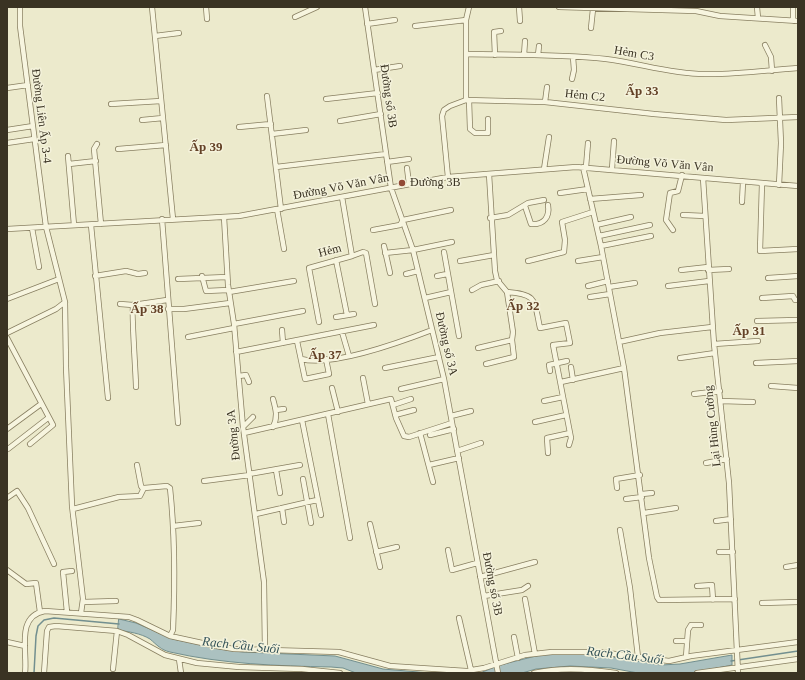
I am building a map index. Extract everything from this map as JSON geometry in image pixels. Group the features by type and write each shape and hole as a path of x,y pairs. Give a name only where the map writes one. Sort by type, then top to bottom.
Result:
{"street":[{"name":"Đường Liên Ấp 3-4","path":"20,7 20,26 46,227 65,302 66,367 73,509 83,602 81,613"},
{"path":"152,7 173,219"},
{"path":"206,7 207,19"},
{"path":"295,17 317,7"},
{"name":"Đường số 3B","path":"365,7 391,188"},
{"path":"469,7 466,20 466,54 467,100 470,129 475,133 488,133 488,119"},
{"path":"519,7 520,21"},
{"path":"560,7 593,9 696,9 720,16 796,21 793,7"},
{"path":"757,7 758,18"},
{"path":"591,28 593,9"},
{"path":"367,21 395,20"},
{"path":"415,26 466,20"},
{"path":"495,55 494,32 502,31"},
{"path":"155,36 179,33"},
{"path":"524,55 525,41"},
{"path":"765,45 771,57 772,71"},
{"path":"538,55 539,46"},
{"name":"Hẻm C3","path":"466,54 538,55 606,59 684,74 741,74 798,68"},
{"path":"572,79 574,70 573,57"},
{"path":"374,70 400,66"},
{"path":"7,88 28,84"},
{"path":"545,102 547,87"},
{"path":"326,99 378,93"},
{"path":"267,96 284,249"},
{"path":"779,98 781,143 779,185"},
{"path":"448,177 442,116 444,110 450,106 467,100"},
{"name":"Hẻm C2","path":"467,100 545,102 726,120 798,117"},
{"path":"111,104 161,101"},
{"path":"340,121 381,114"},
{"path":"142,120 163,118"},
{"path":"239,127 271,124"},
{"path":"7,130 33,126"},
{"path":"272,134 306,130"},
{"path":"544,169 549,137"},
{"path":"7,143 34,139"},
{"path":"612,169 614,141"},
{"path":"588,143 585,167 588,189 599,236 624,368 640,475 649,558 657,597 659,600 735,599"},
{"path":"97,144 94,149 101,224"},
{"path":"118,149 166,145"},
{"path":"276,167 386,154"},
{"path":"68,156 74,225"},
{"path":"387,162 409,159"},
{"path":"69,164 96,161"},
{"name":"Đường Võ Văn Vân","path":"7,229 90,225 162,219 224,217 279,209 448,177 544,169 585,167 798,186"},
{"path":"407,168 410,184"},
{"path":"486,364 514,357 512,340 513,332 507,292 499,281 495,271 490,218 489,174"},
{"path":"673,230 666,220 668,203 670,193 678,191 682,175"},
{"name":"Lại Hùng Cường","path":"703,178 712,327 727,459 733,552 738,673"},
{"path":"742,202 743,182"},
{"path":"762,183 760,251 798,249"},
{"name":"Đường số 3A","path":"391,188 413,250 425,298 444,379 469,509"},
{"path":"560,192 588,189"},
{"path":"590,199 641,195"},
{"name":"Hẻm","path":"320,322 309,268 352,256 342,197"},
{"path":"490,218 508,215 528,203 544,200"},
{"path":"525,206 531,224 536,224 545,220 550,213 548,205"},
{"path":"373,230 400,225 403,220 451,210"},
{"path":"528,261 564,252 565,240 562,222 593,212"},
{"path":"683,215 705,216"},
{"name":"Đường 3A","path":"224,217 227,277 234,326 243,427 256,514 266,603 265,650"},
{"path":"596,225 631,217"},
{"path":"162,219 167,300 178,423"},
{"path":"90,225 108,398"},
{"path":"599,236 650,225"},
{"path":"32,228 39,267"},
{"path":"601,246 651,236"},
{"path":"385,253 413,250 452,242"},
{"path":"384,246 390,273"},
{"path":"352,256 363,252 366,253 375,304"},
{"path":"444,252 459,336"},
{"path":"460,262 494,255"},
{"path":"578,261 603,257"},
{"path":"336,260 347,315"},
{"path":"681,270 729,269"},
{"path":"95,276 126,271 138,274 145,273"},
{"path":"406,274 418,271"},
{"path":"437,276 447,274"},
{"path":"178,278 202,276 227,277"},
{"path":"202,276 206,291 229,291 294,281"},
{"path":"768,278 798,276"},
{"path":"7,299 59,279"},
{"path":"668,286 709,280"},
{"path":"472,290 481,285 499,281"},
{"path":"588,286 608,281"},
{"path":"609,287 635,283"},
{"path":"425,298 451,292"},
{"path":"507,292 529,296 532,298 540,328 566,323 570,343 553,345 571,438 569,445"},
{"path":"590,297 610,294"},
{"path":"762,298 793,296 795,300 798,300"},
{"path":"120,304 133,305 167,300"},
{"path":"7,333 56,309 65,302"},
{"path":"168,309 184,310 230,303"},
{"path":"133,305 131,313 135,343 136,387"},
{"path":"188,337 302,311"},
{"path":"336,317 354,314"},
{"path":"757,321 798,320"},
{"path":"236,352 374,325"},
{"path":"619,342 660,333 712,327"},
{"path":"282,330 284,343"},
{"path":"301,359 311,362 371,352 432,330"},
{"path":"342,332 349,356"},
{"path":"7,338 53,425 30,444"},
{"path":"478,348 512,340"},
{"path":"297,341 305,379 329,374 326,360"},
{"path":"714,344 758,341"},
{"path":"680,358 715,353"},
{"path":"384,368 439,357"},
{"path":"550,371 549,365 567,361"},
{"path":"756,363 798,361"},
{"path":"571,367 573,380"},
{"path":"561,382 624,368"},
{"path":"238,376 246,375 249,382"},
{"path":"363,378 368,404"},
{"path":"401,389 444,379"},
{"path":"772,386 798,388"},
{"path":"332,388 338,412"},
{"path":"694,394 720,391"},
{"path":"544,401 563,397"},
{"path":"273,399 277,420 274,427"},
{"path":"244,433 391,399 395,415 404,436 409,437 452,423"},
{"path":"393,405 411,399"},
{"path":"721,401 753,402"},
{"path":"7,429 41,404"},
{"path":"276,410 284,409"},
{"path":"395,415 414,410"},
{"path":"451,416 471,411"},
{"path":"328,414 350,538"},
{"path":"535,422 566,415"},
{"path":"243,427 254,417"},
{"path":"8,449 48,418"},
{"path":"302,420 321,515"},
{"path":"430,436 454,430"},
{"path":"420,433 433,482"},
{"path":"548,454 547,438 570,433"},
{"path":"458,451 481,443"},
{"path":"428,465 459,458"},
{"path":"706,463 727,459"},
{"path":"204,480 276,470 300,465"},
{"path":"73,509 119,497 140,496 143,489 141,486 138,466"},
{"path":"276,470 280,493"},
{"path":"617,488 616,479 640,475"},
{"path":"303,478 310,523"},
{"path":"143,489 167,486 170,488 173,526 173,630 170,636"},
{"path":"7,498 17,491 28,508 54,564"},
{"path":"626,499 652,493"},
{"path":"256,514 317,500"},
{"path":"282,508 284,522"},
{"path":"644,513 676,508"},
{"name":"Đường số 3B","path":"469,509 477,564 498,673"},
{"path":"716,521 731,519"},
{"path":"173,526 199,523"},
{"path":"370,524 380,567"},
{"path":"620,530 630,588 638,657"},
{"path":"376,552 397,547"},
{"path":"448,550 452,570 477,564"},
{"path":"719,552 733,552"},
{"path":"480,577 535,562"},
{"path":"786,567 798,566"},
{"path":"7,570 26,584 36,583 40,612"},
{"path":"68,612 63,572 72,571"},
{"path":"697,586 712,585 713,600"},
{"path":"484,596 522,590 528,586"},
{"path":"525,599 535,654"},
{"path":"83,602 116,601"},
{"path":"762,603 798,602"},
{"path":"25,673 27,653 24,633 27,624 40,612 116,615 137,620 170,636 234,649 339,652 402,668 471,670 484,668 535,654 576,651 669,661 686,657 737,652 798,642"},
{"path":"459,618 471,670"},
{"path":"686,657 688,630 692,625 701,625"},
{"path":"44,673 43,651 49,627 117,632 128,635 166,655 179,659 239,668 340,673"},
{"path":"113,669 117,632"},
{"path":"514,637 518,658"},
{"path":"676,641 687,641"},
{"path":"7,642 25,646"},
{"path":"179,659 181,673"},
{"path":"697,673 737,666 798,659"},
{"path":"534,673 544,670 616,673"}],"shaded area":[{"path":"119,619 136,623 173,639 220,649 243,652 335,656 383,669 430,673 356,673 343,668 250,664 190,656 164,650 150,639 142,635 118,630"},
{"path":"581,652 661,665 680,664 732,655 732,665 692,673 638,673 611,668 570,666 536,669 522,673 480,673 500,665 540,655"}],"waterway":[{"name":"Rạch Cầu Suối","path":"34,673 36,636 38,626 44,620 54,618 119,624"},
{"name":"Rạch Cầu Suối","path":"731,661 798,651"}],"place":[{"name":"Đường 3B","path":"402,183"}],"district":[{"name":"Ấp 33","path":"642,92"},
{"name":"Ấp 39","path":"206,148"},
{"name":"Ấp 32","path":"523,307"},
{"name":"Ấp 38","path":"147,310"},
{"name":"Ấp 31","path":"749,332"},
{"name":"Ấp 37","path":"325,356"}]}
